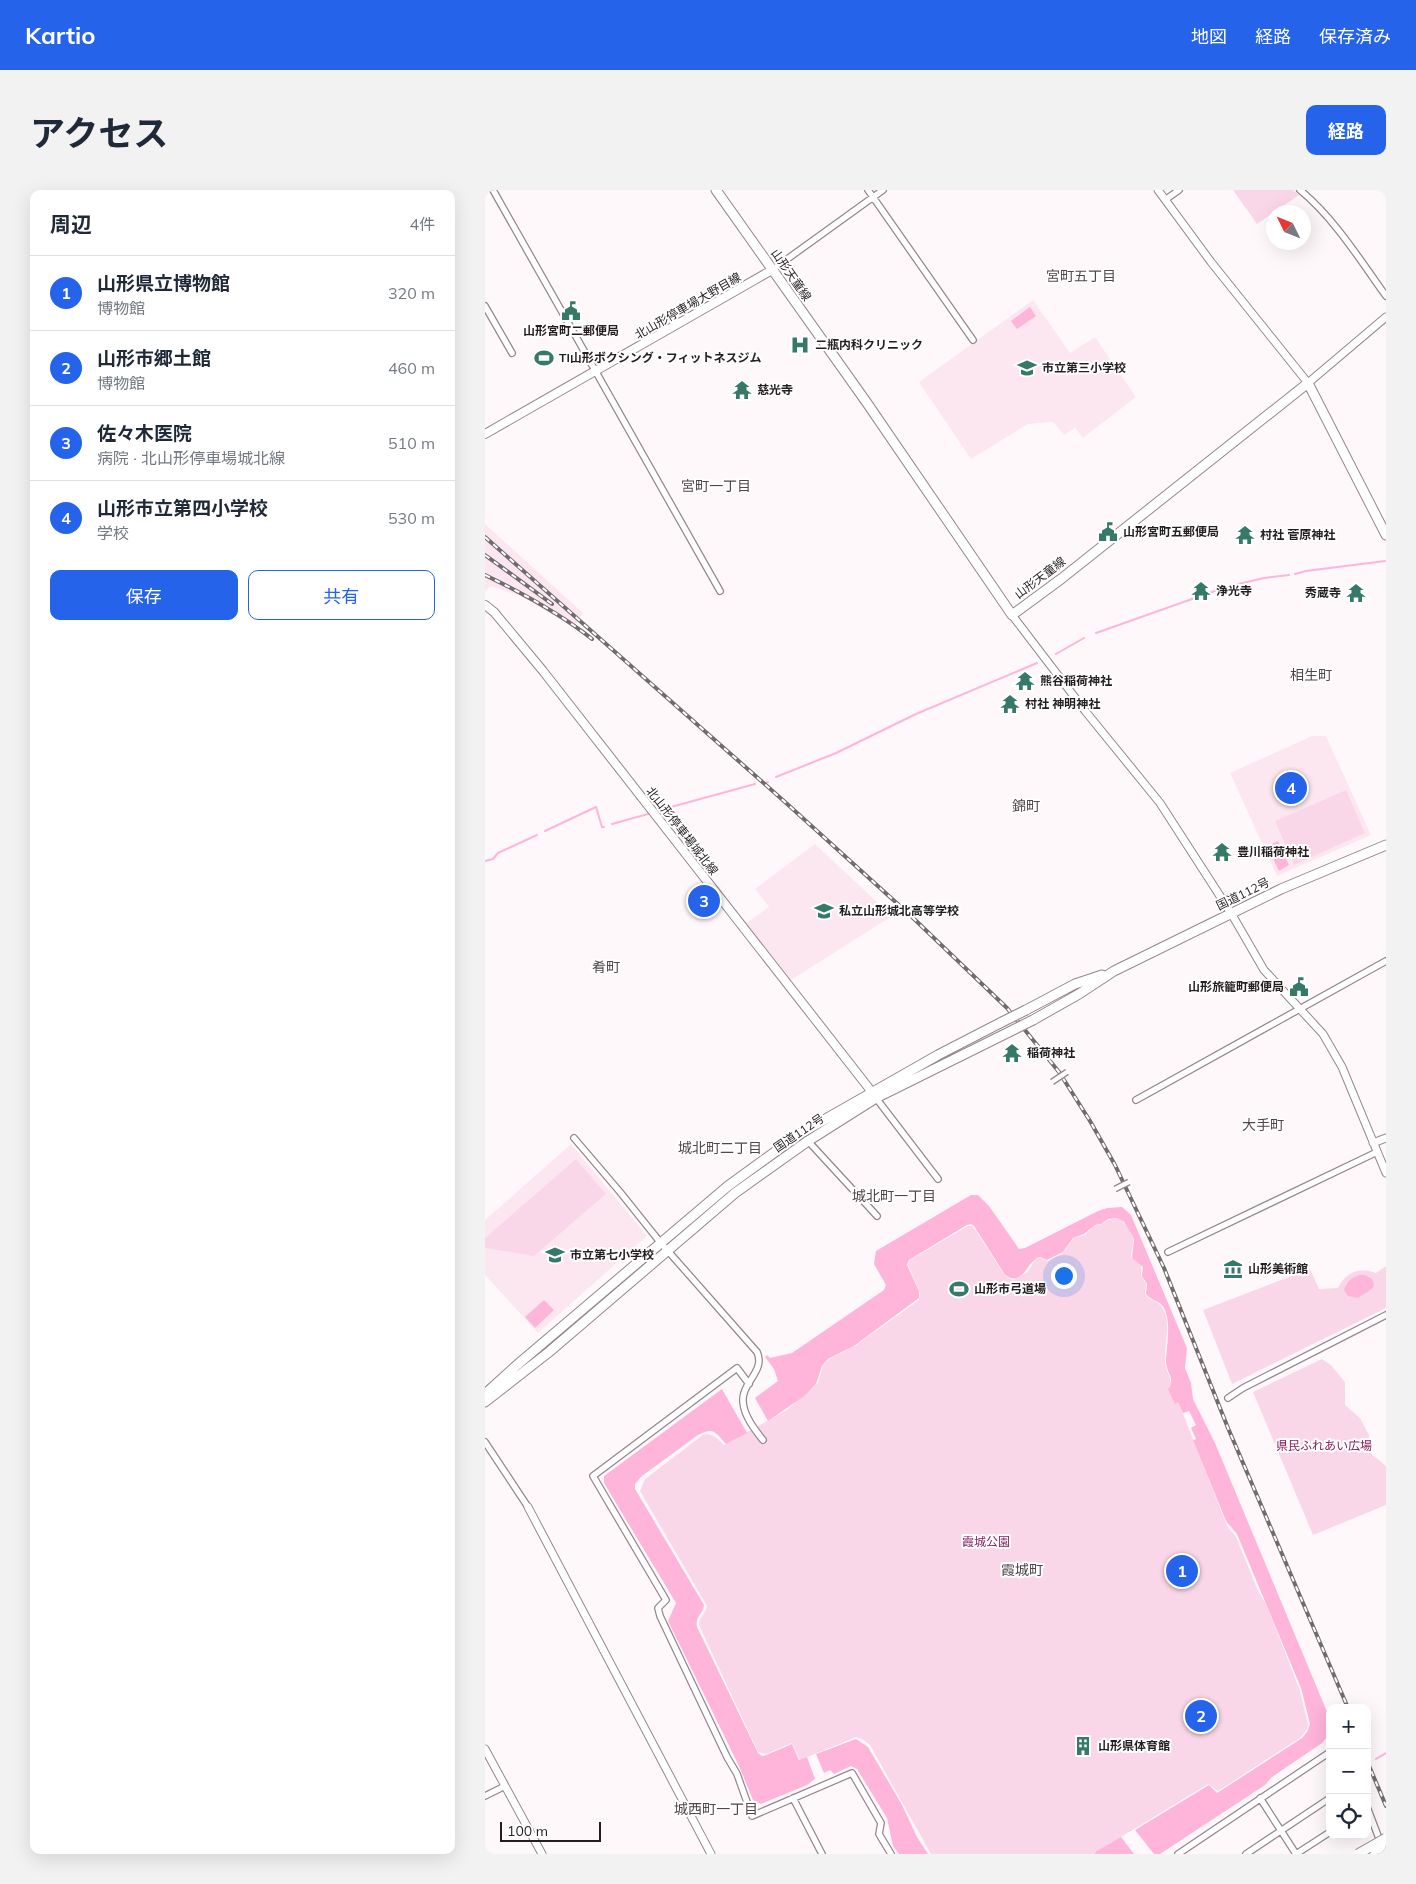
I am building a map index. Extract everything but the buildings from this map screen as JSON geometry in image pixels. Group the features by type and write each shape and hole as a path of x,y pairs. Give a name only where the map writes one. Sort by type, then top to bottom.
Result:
{"main road":[{"name":"山形天童線","path":"716,190 867,403 1012,615 1061,579 1308,382"},
{"name":"北山形停車場大野目線","path":"485,434 772,270"},
{"path":"1308,382 1386,535"},
{"name":"北山形停車場城北線","path":"485,605 494,612 543,671 874,1095"},
{"name":"国道112号","path":"485,1402 549,1352 667,1249 735,1193 874,1095 1033,1020 1079,994 1114,971 1231,913 1386,845"},
{"name":"国道112号","path":"485,1394 660,1242 728,1186 801,1133 1075,984 1114,971"},
{"path":"1358,1854 1386,1838"},
{"path":"1375,1854 1386,1848"}],"street":[{"path":"493,190 720,591"},
{"path":"868,190 973,340"},
{"path":"772,270 883,190"},
{"path":"1158,190 1211,262 1308,382 1386,316"},
{"path":"1165,200 1179,190"},
{"path":"1300,190 1333,225 1386,296"},
{"path":"485,306 511,353"},
{"path":"1012,615 1160,803 1231,913 1264,970 1323,1034 1337,1058 1386,1173"},
{"path":"1136,1100 1386,961"},
{"path":"1052,1082 1067,1072"},
{"path":"874,1095 938,1179"},
{"path":"574,1138 621,1192 660,1242 757,1352 760,1363 743,1395 743,1403 753,1427 763,1440"},
{"path":"1373,1143 1386,1138"},
{"path":"808,1141 877,1216"},
{"path":"1168,1252 1377,1152"},
{"path":"1115,1190 1129,1182"},
{"path":"1228,1398 1243,1388 1386,1315"},
{"path":"749,1384 737,1368 593,1476 666,1600 658,1608 660,1616 722,1748 737,1774 752,1816 852,1774 881,1824 879,1834 891,1854"},
{"path":"485,1442 528,1507 711,1854"},
{"path":"485,1749 542,1854"},
{"path":"1178,1854 1326,1755"},
{"path":"485,1796 505,1786"},
{"path":"793,1798 822,1854"},
{"path":"1260,1798 1296,1854 1326,1835"},
{"path":"1246,1854 1326,1801"},
{"path":"1371,1818 1385,1854"}],"shaded area":[{"name":"市立第三小学校","path":"1033,300 1070,353 1095,337 1136,397 1083,438 1075,428 1064,435 1053,422 1028,424 971,459 919,382"},
{"path":"1030,307 1036,316 1017,329 1011,321"},
{"path":"485,524 583,613 574,627 521,596 490,586 485,592"},
{"path":"1312,736 1326,736 1371,835 1277,876 1230,773"},
{"path":"1278,841 1289,865 1279,871 1267,846"},
{"name":"私立山形城北高等学校","path":"815,844 892,916 788,982 744,925 769,907 755,889"},
{"name":"市立第七小学校","path":"571,1144 647,1236 538,1333 485,1275 485,1220"},
{"path":"971,1195 978,1195 989,1206 1019,1249 1025,1248 1107,1208 1122,1207 1131,1215 1187,1348 1185,1368 1191,1383 1193,1399 1215,1443 1326,1709 1326,1738 1322,1743 1272,1777 1265,1785 1160,1854 1154,1854 1135,1830 1209,1785 1217,1793 1302,1738 1310,1724 1301,1688 1237,1534 1226,1521 1193,1440 1196,1439 1191,1428 1196,1425 1189,1411 1183,1413 1178,1402 1175,1404 1168,1389 1171,1380 1166,1363 1168,1321 1162,1305 1146,1294 1147,1284 1142,1276 1143,1267 1132,1258 1134,1240 1132,1235 1124,1222 1117,1218 1108,1219 1101,1224 1095,1225 1084,1234 1073,1238 1063,1252 1047,1260 1040,1257 1036,1259 1021,1276 1011,1278 1005,1275 974,1226 971,1224 967,1225 909,1260 907,1265 919,1291 919,1298 854,1346 828,1359 822,1366 816,1384 803,1397 768,1421 755,1398 778,1381 774,1369 765,1357 767,1355 770,1358 792,1353 884,1290 886,1285 874,1264 876,1251"},
{"path":"1360,1275 1365,1275 1372,1279 1373,1288 1358,1298 1348,1296 1344,1290 1348,1282"},
{"path":"544,1300 554,1310 535,1328 525,1317"},
{"path":"722,1389 747,1433 726,1444 711,1431 698,1435 642,1476 635,1484 635,1489 704,1605 697,1620 697,1627 758,1753 762,1756 766,1755 792,1744 799,1760 807,1757 815,1779 807,1785 761,1804 753,1800 739,1766 668,1621 676,1603 604,1483 604,1476"},
{"path":"856,1739 868,1747 928,1854 899,1854 893,1846 887,1818 857,1769 851,1766 834,1774 830,1770 824,1773 816,1754"},
{"path":"1121,1837 1134,1854 1094,1854 1097,1851"}],"green space":[{"path":"1233,190 1293,190 1299,195 1285,205 1266,205 1266,218 1257,224"},
{"path":"1346,790 1365,833 1294,865 1275,821"},
{"path":"576,1159 606,1194 534,1256 485,1248 485,1238"},
{"name":"霞城公園","path":"1117,1218 1126,1225 1132,1234 1131,1257 1141,1265 1141,1275 1146,1284 1145,1294 1161,1306 1166,1315 1165,1364 1171,1383 1227,1526 1236,1537 1258,1591 1267,1606 1300,1691 1308,1725 1307,1729 1301,1737 1218,1791 1208,1784 1093,1854 931,1854 870,1745 862,1739 856,1737 800,1760 792,1743 766,1754 758,1752 699,1625 707,1606 640,1491 645,1479 704,1434 713,1435 724,1445 787,1410 818,1383 823,1366 828,1360 855,1346 919,1300 920,1293 908,1265 910,1260 968,1226 974,1228 1005,1276 1013,1280 1028,1272 1035,1260 1040,1258 1048,1261 1062,1254 1074,1238 1085,1235 1094,1226"},
{"path":"1386,1266 1386,1308 1232,1384 1203,1310 1310,1269 1319,1289 1338,1288 1345,1278 1354,1272 1370,1271 1376,1273"},
{"name":"県民ふれあい広場","path":"1322,1359 1331,1365 1345,1382 1345,1405 1360,1418 1369,1435 1368,1451 1386,1466 1386,1505 1313,1535 1253,1392"}],"waterway":[{"path":"1295,574 1385,561"},
{"path":"1096,633 1226,587 1264,578 1289,575"},
{"path":"1056,654 1084,638"},
{"path":"776,777 836,753 916,714 1037,663"},
{"path":"660,810 755,784"},
{"path":"545,831 596,807 602,827 604,827"},
{"path":"612,824 648,814"},
{"path":"485,861 493,859 498,853 537,835"},
{"path":"1376,1759 1386,1753"}],"railway":[{"path":"485,537 911,916 1007,1008 1059,1072 1115,1165 1164,1268 1228,1428 1346,1704"},
{"path":"485,555 552,604"},
{"path":"485,575 540,604 592,639"},
{"path":"1371,1770 1386,1806"}],"place":[{"name":"山形宮町二郵便局","path":"571,311"},
{"name":"二瓶内科クリニック","path":"800,345"},
{"name":"TI山形ボクシング・フィットネスジム","path":"544,358"},
{"name":"市立第三小学校","path":"1027,368"},
{"name":"慈光寺","path":"742,390"},
{"name":"山形宮町五郵便局","path":"1108,532"},
{"name":"村社 菅原神社","path":"1245,535"},
{"name":"浄光寺","path":"1201,591"},
{"name":"秀蔵寺","path":"1356,593"},
{"name":"熊谷稲荷神社","path":"1025,681"},
{"name":"村社 神明神社","path":"1010,704"},
{"name":"山形市立第四小学校","path":"1291,788"},
{"name":"豊川稲荷神社","path":"1222,852"},
{"name":"佐々木医院","path":"704,901"},
{"name":"私立山形城北高等学校","path":"824,911"},
{"name":"山形旅籠町郵便局","path":"1299,987"},
{"name":"稲荷神社","path":"1012,1053"},
{"name":"市立第七小学校","path":"555,1255"},
{"name":"山形美術館","path":"1233,1269"},
{"name":"山形市弓道場","path":"959,1289"},
{"name":"山形県立博物館","path":"1182,1571"},
{"name":"山形市郷土館","path":"1201,1716"},
{"name":"山形県体育館","path":"1083,1746"}],"district":[{"name":"宮町五丁目","path":"1081,276"},
{"name":"宮町一丁目","path":"716,486"},
{"name":"相生町","path":"1311,675"},
{"name":"錦町","path":"1026,806"},
{"name":"肴町","path":"606,967"},
{"name":"大手町","path":"1263,1125"},
{"name":"城北町二丁目","path":"720,1148"},
{"name":"城北町一丁目","path":"894,1196"},
{"name":"霞城町","path":"1022,1570"},
{"name":"城西町一丁目","path":"716,1809"}]}
